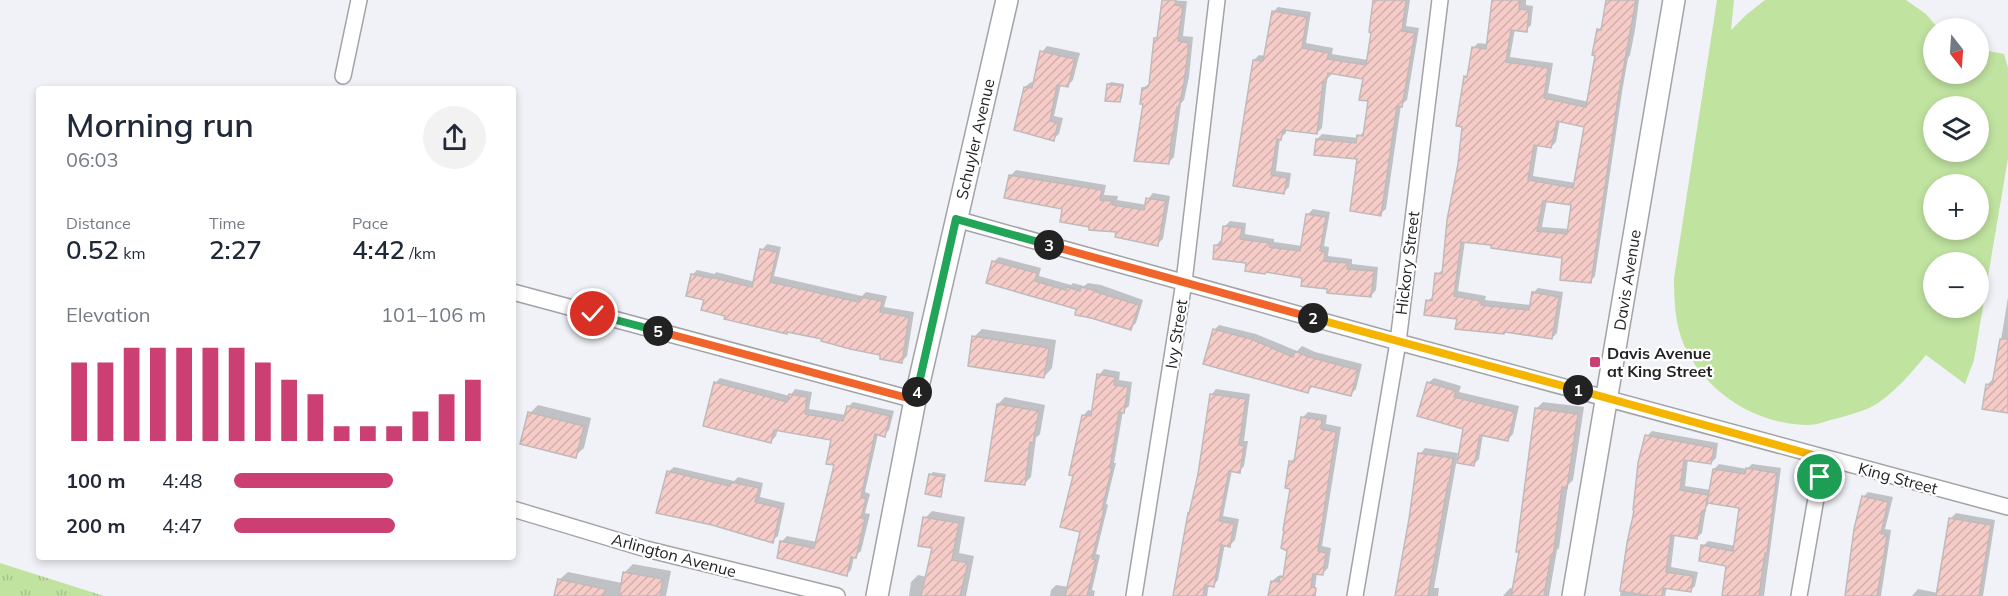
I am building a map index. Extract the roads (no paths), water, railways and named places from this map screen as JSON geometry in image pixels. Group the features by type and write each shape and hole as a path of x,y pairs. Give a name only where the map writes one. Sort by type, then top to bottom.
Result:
{"main road":[{"name":"Schuyler Avenue","path":"877,596 915,400 1007,0"},
{"name":"Davis Avenue","path":"1573,596 1674,0"}],"street":[{"path":"343,76 359,0"},
{"name":"Ivy Street","path":"1134,596 1184,282 1216,0"},
{"name":"Hickory Street","path":"1355,596 1398,342 1440,0"},
{"name":"King Street","path":"956,219 1398,342 2008,507"},
{"path":"516,293 915,400"},
{"path":"1799,596 1824,458"},
{"name":"Arlington Avenue","path":"516,510 646,549 837,596"}],"place":[{"name":"Davis Avenue at King Street","path":"1595,362"}]}
